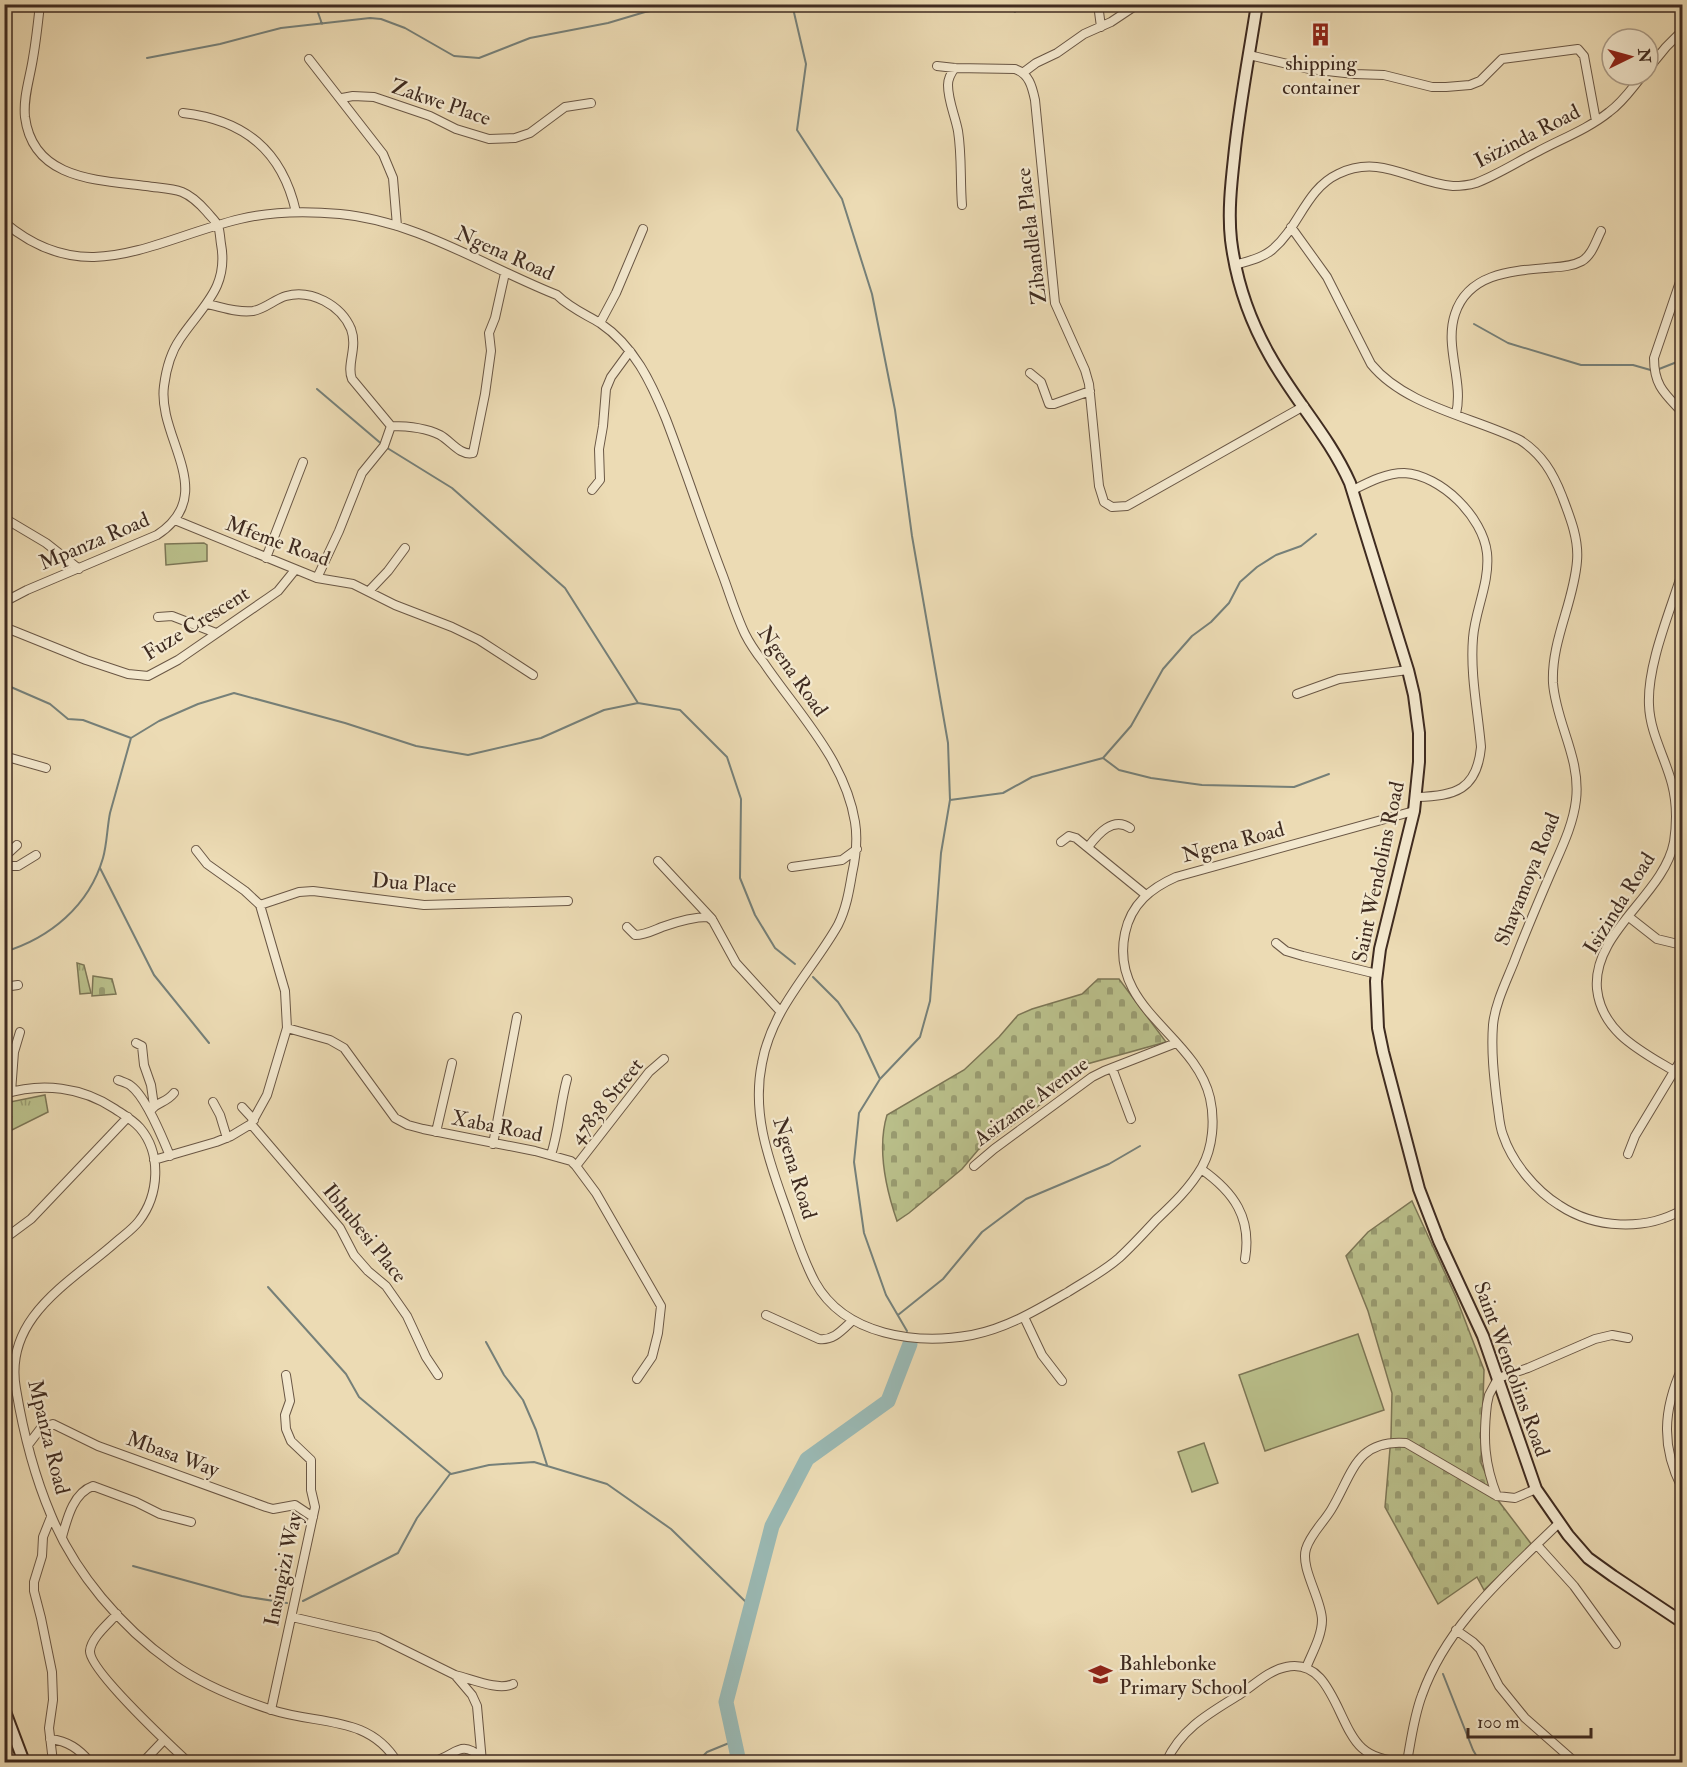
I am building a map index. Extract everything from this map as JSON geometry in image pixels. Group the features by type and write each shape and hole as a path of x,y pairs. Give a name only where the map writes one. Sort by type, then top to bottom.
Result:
{"street":[{"path":"40,4 25,110 29,132 38,150 51,163 70,174 102,181 183,192 194,199 218,225"},
{"path":"1098,4 1101,27"},
{"path":"937,66 1015,69 1024,72 1084,34 1126,14 1138,4"},
{"name":"Saint Wendolins Road","path":"1257,4 1237,127 1231,188 1231,240 1235,264 1245,298 1270,357 1336,453 1353,490 1414,695 1419,733 1417,797 1380,949 1376,1007 1383,1052 1419,1189 1439,1241 1483,1336 1536,1489 1559,1523 1588,1557 1683,1622"},
{"path":"1660,54 1683,31"},
{"path":"1249,55 1309,69 1384,75 1432,87 1446,87 1470,85 1496,63 1506,58 1578,49 1582,53 1596,121"},
{"path":"309,59 342,98 390,167 396,199 397,226"},
{"path":"955,68 948,85 960,153 962,205"},
{"name":"Zibandlela Place","path":"1024,72 1029,79 1035,100 1055,303 1085,370 1090,391 1100,495 1104,502 1112,507 1127,506 1304,406"},
{"name":"Isizinda Road","path":"1235,264 1252,260 1274,249 1313,194 1337,174 1354,168 1373,166 1455,186 1470,184 1596,121 1621,101 1633,87"},
{"name":"Zakwe Place","path":"342,98 374,97 430,116 456,129 489,139 514,138 530,133 565,108 591,103"},
{"path":"183,113 229,124 259,141 284,178 296,212"},
{"name":"Ngena Road","path":"4,222 28,240 47,249 73,257 93,258 117,255 258,215 296,212 342,214 397,226 557,295 567,306 600,323 639,362 657,397 746,638 836,766 850,801 857,836 857,849 848,898 837,926 780,1011 762,1062 759,1083 760,1125 768,1157 817,1285 837,1308 865,1327 897,1336 939,1338 982,1332 1024,1317 1100,1273 1118,1258 1184,1193 1201,1169 1212,1135 1210,1098 1203,1079 1191,1060 1139,1001 1127,978 1122,955 1124,935 1137,904 1146,895 1176,877 1414,811"},
{"name":"Mpanza Road","path":"4,602 157,535 175,520 183,503 186,481 167,420 164,386 169,363 178,340 207,304 219,284 224,267 218,225"},
{"name":"Shayamoya Road","path":"1291,227 1327,277 1371,363 1380,375 1412,396 1520,440 1531,447 1546,462 1568,510 1576,535 1576,571 1556,650 1553,676 1556,697 1575,766 1576,800 1570,828 1510,971 1493,1023 1492,1050 1502,1134 1526,1174 1552,1201 1567,1210 1617,1225 1659,1221 1683,1210"},
{"path":"600,323 616,293 643,229"},
{"path":"1456,414 1459,400 1451,332 1455,313 1467,292 1477,284 1503,273 1563,267 1580,262 1593,248 1601,231"},
{"path":"207,304 238,311 251,311 285,296 296,294 315,297 335,308 351,328 354,348 349,371 352,379 391,426 416,428 440,435 468,454 473,453 474,449 491,351 489,333 495,318 505,273"},
{"path":"1683,276 1654,358 1656,380 1661,390 1683,412"},
{"path":"592,490 600,480 599,449 606,389 611,377 630,351"},
{"path":"1030,374 1041,382 1049,404 1090,391"},
{"path":"317,578 362,473 384,446 391,426"},
{"path":"266,558 303,462"},
{"path":"1353,490 1378,478 1396,474 1418,475 1460,501 1480,529 1487,553 1485,582 1473,638 1480,756 1469,783 1459,791 1447,795 1417,797"},
{"path":"4,518 46,543 79,569"},
{"name":"Mfeme Road","path":"175,520 295,570 317,578 341,581 369,591 395,605 479,640 533,675"},
{"path":"369,591 405,548"},
{"name":"Fuze Crescent","path":"4,627 86,660 136,676 148,676 158,672 279,591 295,570"},
{"name":"Isizinda Road","path":"1683,573 1653,668 1649,706 1676,800 1677,819 1673,845 1667,862 1605,950 1599,969 1597,989 1613,1028 1624,1040 1683,1076"},
{"path":"158,617 172,616 216,633"},
{"path":"1298,694 1340,680 1408,670"},
{"path":"4,756 46,768"},
{"path":"1088,848 1099,834 1116,823 1122,823 1130,828"},
{"path":"1061,842 1067,836 1072,836 1146,895"},
{"path":"4,857 17,845"},
{"path":"792,867 838,861 857,849"},
{"path":"154,1160 226,1138 253,1122 267,1095 287,1028 285,991 260,905 245,891 207,864 196,850"},
{"path":"4,866 18,866 36,855"},
{"path":"658,861 708,912 736,963 780,1011"},
{"name":"Dua Place","path":"260,905 293,894 313,891 424,905 568,901"},
{"path":"627,927 635,935 643,935 662,927 699,917 708,917 714,922"},
{"path":"1629,917 1657,939 1683,945"},
{"path":"1276,944 1286,951 1377,974"},
{"path":"4,987 18,985"},
{"path":"493,1144 517,1017"},
{"name":"Xaba Road","path":"287,1028 330,1040 345,1048 395,1118 408,1125 571,1161 596,1192 661,1306 656,1345 652,1357 637,1378"},
{"path":"8,1093 14,1052 20,1032"},
{"path":"136,1043 142,1046 144,1065 151,1085 152,1110"},
{"name":"Asizame Avenue","path":"974,1166 1076,1088 1112,1068 1176,1043"},
{"path":"1628,1154 1635,1136 1683,1058"},
{"name":"47838 Street","path":"576,1166 649,1072 664,1059"},
{"path":"436,1132 452,1063"},
{"name":"Asizame Avenue","path":"1112,1068 1131,1119"},
{"path":"551,1155 567,1079"},
{"path":"118,1080 135,1089 152,1110 170,1156"},
{"name":"Mpanza Road","path":"8,1093 37,1087 64,1088 111,1106 128,1117 146,1137 154,1160 154,1186 150,1204 139,1222 42,1303 27,1326 17,1348 14,1364 15,1386 28,1445 39,1485 51,1517 62,1537 87,1578 117,1614 146,1643 173,1664 221,1690 271,1710 358,1728 381,1742 397,1762"},
{"path":"152,1110 168,1101 174,1093"},
{"path":"213,1102 220,1115 226,1138"},
{"name":"Ibhubesi Place","path":"242,1107 340,1228 354,1255 386,1286 407,1316 426,1357 438,1375"},
{"path":"4,1239 31,1219 128,1117"},
{"path":"1201,1169 1238,1204 1245,1227 1247,1248 1245,1259"},
{"path":"766,1315 825,1340 834,1337 853,1320"},
{"path":"1024,1317 1042,1355 1062,1381"},
{"path":"1497,1496 1488,1473 1485,1457 1487,1404 1498,1378 1528,1368 1595,1339 1612,1335 1628,1338"},
{"path":"1683,1368 1668,1405 1666,1430 1669,1453 1683,1488"},
{"name":"Insingizi Way","path":"271,1710 315,1504 311,1490 312,1462 291,1441 285,1424 285,1414 290,1404 286,1375"},
{"name":"Mbasa Way","path":"28,1445 41,1428 53,1424 90,1442 196,1482 273,1509 295,1505 313,1517"},
{"path":"1306,1668 1321,1631 1322,1620 1321,1610 1309,1575 1306,1549 1333,1507 1356,1463 1370,1450 1389,1442 1406,1443 1497,1496 1515,1498 1536,1489"},
{"path":"62,1537 75,1501 80,1493 93,1486 136,1502 160,1514 191,1522"},
{"path":"51,1517 43,1537 42,1560 34,1582 34,1591 52,1672 50,1739 53,1762"},
{"path":"1407,1762 1421,1695 1442,1649 1471,1611 1559,1523"},
{"path":"1537,1545 1574,1586 1616,1644"},
{"path":"117,1614 93,1642 90,1649 91,1658 123,1698 188,1762"},
{"path":"292,1617 378,1637 455,1675 496,1687 513,1684"},
{"path":"1456,1630 1473,1641 1480,1649 1499,1686 1525,1718 1575,1762"},
{"path":"1166,1762 1178,1740 1195,1723 1278,1670 1288,1666 1306,1668 1316,1673 1323,1681 1352,1735 1363,1749 1377,1758 1400,1762"},
{"path":"455,1675 472,1695 477,1706 482,1760"},
{"path":"4,1709 24,1762"},
{"path":"50,1739 73,1746 90,1762"},
{"path":"143,1762 164,1740"},
{"path":"430,1762 443,1759 465,1748 472,1749 482,1760"}],"green space":[{"path":"204,543 207,545 207,561 166,565 165,544"},
{"path":"77,963 84,965 91,993 80,994"},
{"path":"93,976 112,979 116,994 92,996"},
{"path":"1098,979 1119,979 1166,1042 1087,1064 1041,1104 978,1150 962,1169 897,1221 889,1196 884,1168 883,1141 887,1115 964,1070 999,1037 1018,1015 1082,994"},
{"path":"45,1095 48,1112 8,1132 5,1124 5,1103"},
{"path":"1412,1201 1456,1297 1484,1370 1481,1463 1497,1499 1532,1545 1484,1590 1477,1577 1438,1604 1385,1507 1392,1393 1368,1311 1346,1256 1368,1232"},
{"path":"1358,1334 1384,1410 1265,1451 1239,1375"},
{"path":"1204,1443 1218,1483 1192,1492 1178,1452"}],"waterway":[{"path":"315,4 322,24"},
{"path":"147,58 220,44 281,28 370,18 381,19 405,28 454,56 479,58 530,38 608,23 645,12 686,4"},
{"path":"758,4 793,7 822,4"},
{"path":"792,4 806,64 797,130 842,199 872,294 895,410 912,536 948,743 950,800 941,853 930,1001 920,1037 880,1079 859,1113 854,1162 864,1233 886,1295 907,1331"},
{"path":"1004,4 1015,12"},
{"path":"1474,324 1508,343 1581,365 1633,365 1654,371 1682,360"},
{"path":"317,389 384,446 452,488 565,588 638,703"},
{"path":"950,800 1003,793 1032,777 1103,758 1131,726 1163,669 1192,636 1211,622 1229,603 1240,582 1257,567 1276,555 1301,546 1316,534"},
{"path":"4,684 50,704 68,719 83,720 131,738"},
{"path":"4,952 21,946 52,929 66,918 88,891 103,858 110,813 131,738 159,721 198,704 234,693 345,723 416,746 468,755 541,738 604,710 638,703 680,710 727,757 741,799 740,878 755,915 775,948 795,964"},
{"path":"1103,758 1119,770 1151,778 1202,785 1294,787 1329,774"},
{"path":"100,868 154,975 209,1043"},
{"path":"813,977 838,1002 859,1034 880,1079"},
{"path":"898,1315 943,1279 982,1232 1026,1199 1109,1164 1140,1146"},
{"path":"268,1287 346,1374 359,1397 451,1474 489,1465 534,1462 607,1484 671,1529 751,1607"},
{"path":"486,1342 504,1375 523,1400 536,1430 547,1465"},
{"path":"739,1762 726,1702 772,1526 807,1459 888,1401 910,1344"},
{"path":"303,1601 398,1553 417,1518 450,1474"},
{"path":"133,1566 242,1596 287,1603"},
{"path":"1443,1674 1473,1750 1480,1762"},
{"path":"697,1762 707,1752 734,1741"}],"place":[{"name":"shipping container","path":"1321,35"},
{"name":"Bahlebonke Primary School","path":"1101,1675"}]}
